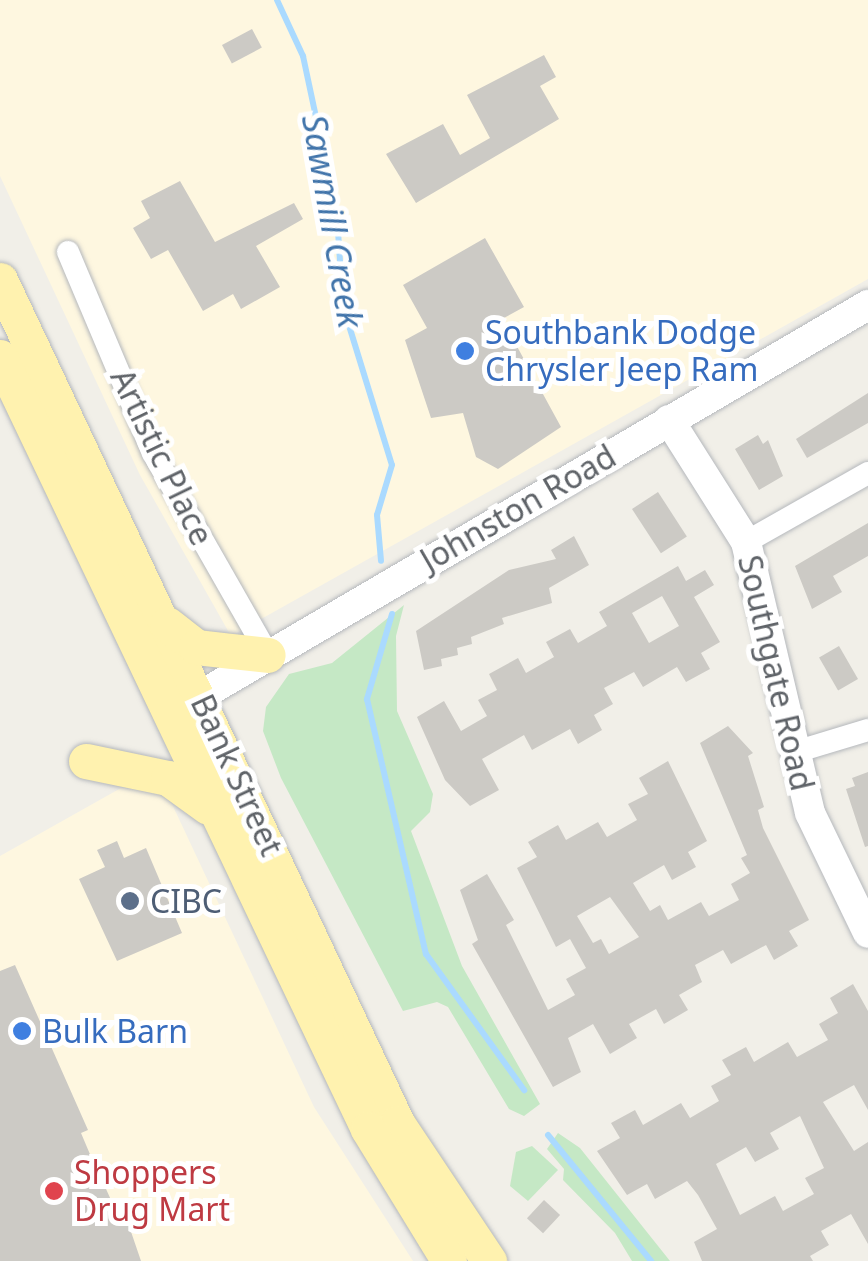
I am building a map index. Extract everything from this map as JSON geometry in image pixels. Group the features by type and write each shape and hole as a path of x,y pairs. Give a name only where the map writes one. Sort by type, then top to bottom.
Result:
{"main road":[{"name":"Bank Street","path":"0,280 166,623 397,1123 488,1261"},
{"name":"Bank Street","path":"0,357 212,811 368,1129 449,1261"},
{"path":"166,623 196,648 268,655"},
{"path":"86,761 168,778 212,811"}],"street":[{"name":"Artistic Place","path":"68,252 153,453 268,655"},
{"name":"Johnston Road","path":"170,714 868,306"},
{"name":"Southgate Road","path":"669,420 746,542 796,752 826,856 868,934"},
{"path":"746,542 868,473"},
{"path":"796,752 868,730"}],"shaded area":[{"path":"0,0 868,0 868,279 231,636 140,475 0,176"},
{"path":"121,788 154,789 172,804 314,1107 413,1261 0,1261 0,856"}],"green space":[{"path":"404,605 396,636 397,711 433,794 430,812 411,831 462,966 540,1104 524,1116 509,1109 448,1007 437,1002 403,1011 281,778 263,731 266,707 289,674 332,663"},
{"path":"558,1133 580,1148 670,1261 632,1261 615,1233 563,1180 564,1169 547,1149"},
{"path":"532,1146 558,1170 528,1201 510,1186 516,1152"}],"building":[{"path":"252,29 262,48 232,64 222,45"},
{"path":"544,55 556,77 540,86 559,119 416,203 386,154 443,124 460,155 490,138 467,95"},
{"path":"180,181 215,242 294,203 303,219 256,246 280,287 241,309 233,294 203,311 168,250 151,259 133,228 150,218 141,201"},
{"name":"Southbank Dodge Chrysler Jeep Ram","path":"485,238 524,307 502,319 561,427 498,469 476,457 463,413 431,418 405,340 427,328 403,285"},
{"path":"868,393 868,423 807,458 796,439"},
{"path":"758,435 763,444 768,440 783,476 759,490 735,449"},
{"path":"658,492 687,536 661,553 632,509"},
{"path":"868,523 868,556 833,576 842,592 812,609 795,566"},
{"path":"574,536 589,565 549,588 552,603 502,618 504,624 471,637 472,644 457,648 458,655 441,659 442,666 424,670 416,631 509,570 556,559 551,550"},
{"path":"678,566 686,581 705,570 714,585 694,597 720,642 701,653 710,669 686,682 677,667 643,687 634,672 604,688 613,704 594,715 602,730 578,744 570,729 532,750 524,735 482,759 499,790 470,806 445,780 417,717 444,701 461,731 487,716 478,700 497,690 489,674 518,658 526,673 554,657 546,642 570,629 578,643 607,626 599,612","holes":["662,596 679,626 649,643 632,613"]},
{"path":"839,646 858,679 838,690 819,658"},
{"path":"728,726 753,753 748,756 764,807 758,810 763,828 809,920 789,931 798,946 774,960 766,945 731,964 723,950 695,965 702,982 679,995 688,1010 664,1024 656,1009 629,1024 637,1038 610,1054 593,1024 568,1038 581,1072 553,1087 472,944 478,940 460,890 487,874 514,920 506,925 548,1010 575,995 566,979 586,968 570,939 556,947 517,868 537,857 528,842 558,825 566,840 598,822 607,837 637,820 628,804 648,794 639,778 668,761 707,841 688,852 696,867 672,880 664,865 633,883 650,911 660,905 668,920 701,902 709,916 739,900 731,884 750,873 741,858 747,855 700,743","holes":["610,897 639,937 609,954 601,939 593,943 577,916"]},
{"path":"868,772 865,847 846,789 855,786 852,778"},
{"name":"CIBC","path":"117,841 124,858 146,848 182,933 117,961 79,879 105,867 97,850"},
{"path":"15,965 88,1130 81,1133 92,1159 99,1156 109,1178 102,1180 120,1220 126,1217 141,1261 0,1261 0,971"},
{"path":"853,984 868,1011 868,1110 854,1085 823,1102 854,1151 868,1142 868,1244 851,1214 821,1231 829,1245 810,1256 813,1261 702,1261 694,1242 717,1229 687,1181 655,1199 647,1184 627,1195 597,1151 620,1138 611,1123 635,1110 643,1125 681,1103 690,1118 719,1101 711,1086 731,1075 722,1060 746,1047 754,1062 788,1042 797,1057 828,1040 819,1024 838,1013 830,998","holes":["800,1116 824,1168 805,1178 814,1194 783,1211 775,1196 740,1215 716,1164 746,1147 755,1162 779,1149 770,1133"]},
{"path":"544,1200 560,1215 543,1233 527,1218"}],"waterway":[{"name":"Sawmill Creek","path":"277,0 303,56 337,216 343,306 392,465 377,515 381,561"},
{"name":"Sawmill Creek","path":"392,614 367,699 426,954 524,1090"},
{"name":"Sawmill Creek","path":"548,1135 651,1261"}],"place":[{"name":"Southbank Dodge Chrysler Jeep Ram","path":"465,351"},
{"name":"CIBC","path":"130,901"},
{"name":"Bulk Barn","path":"22,1031"},
{"name":"Shoppers Drug Mart","path":"54,1191"}]}
